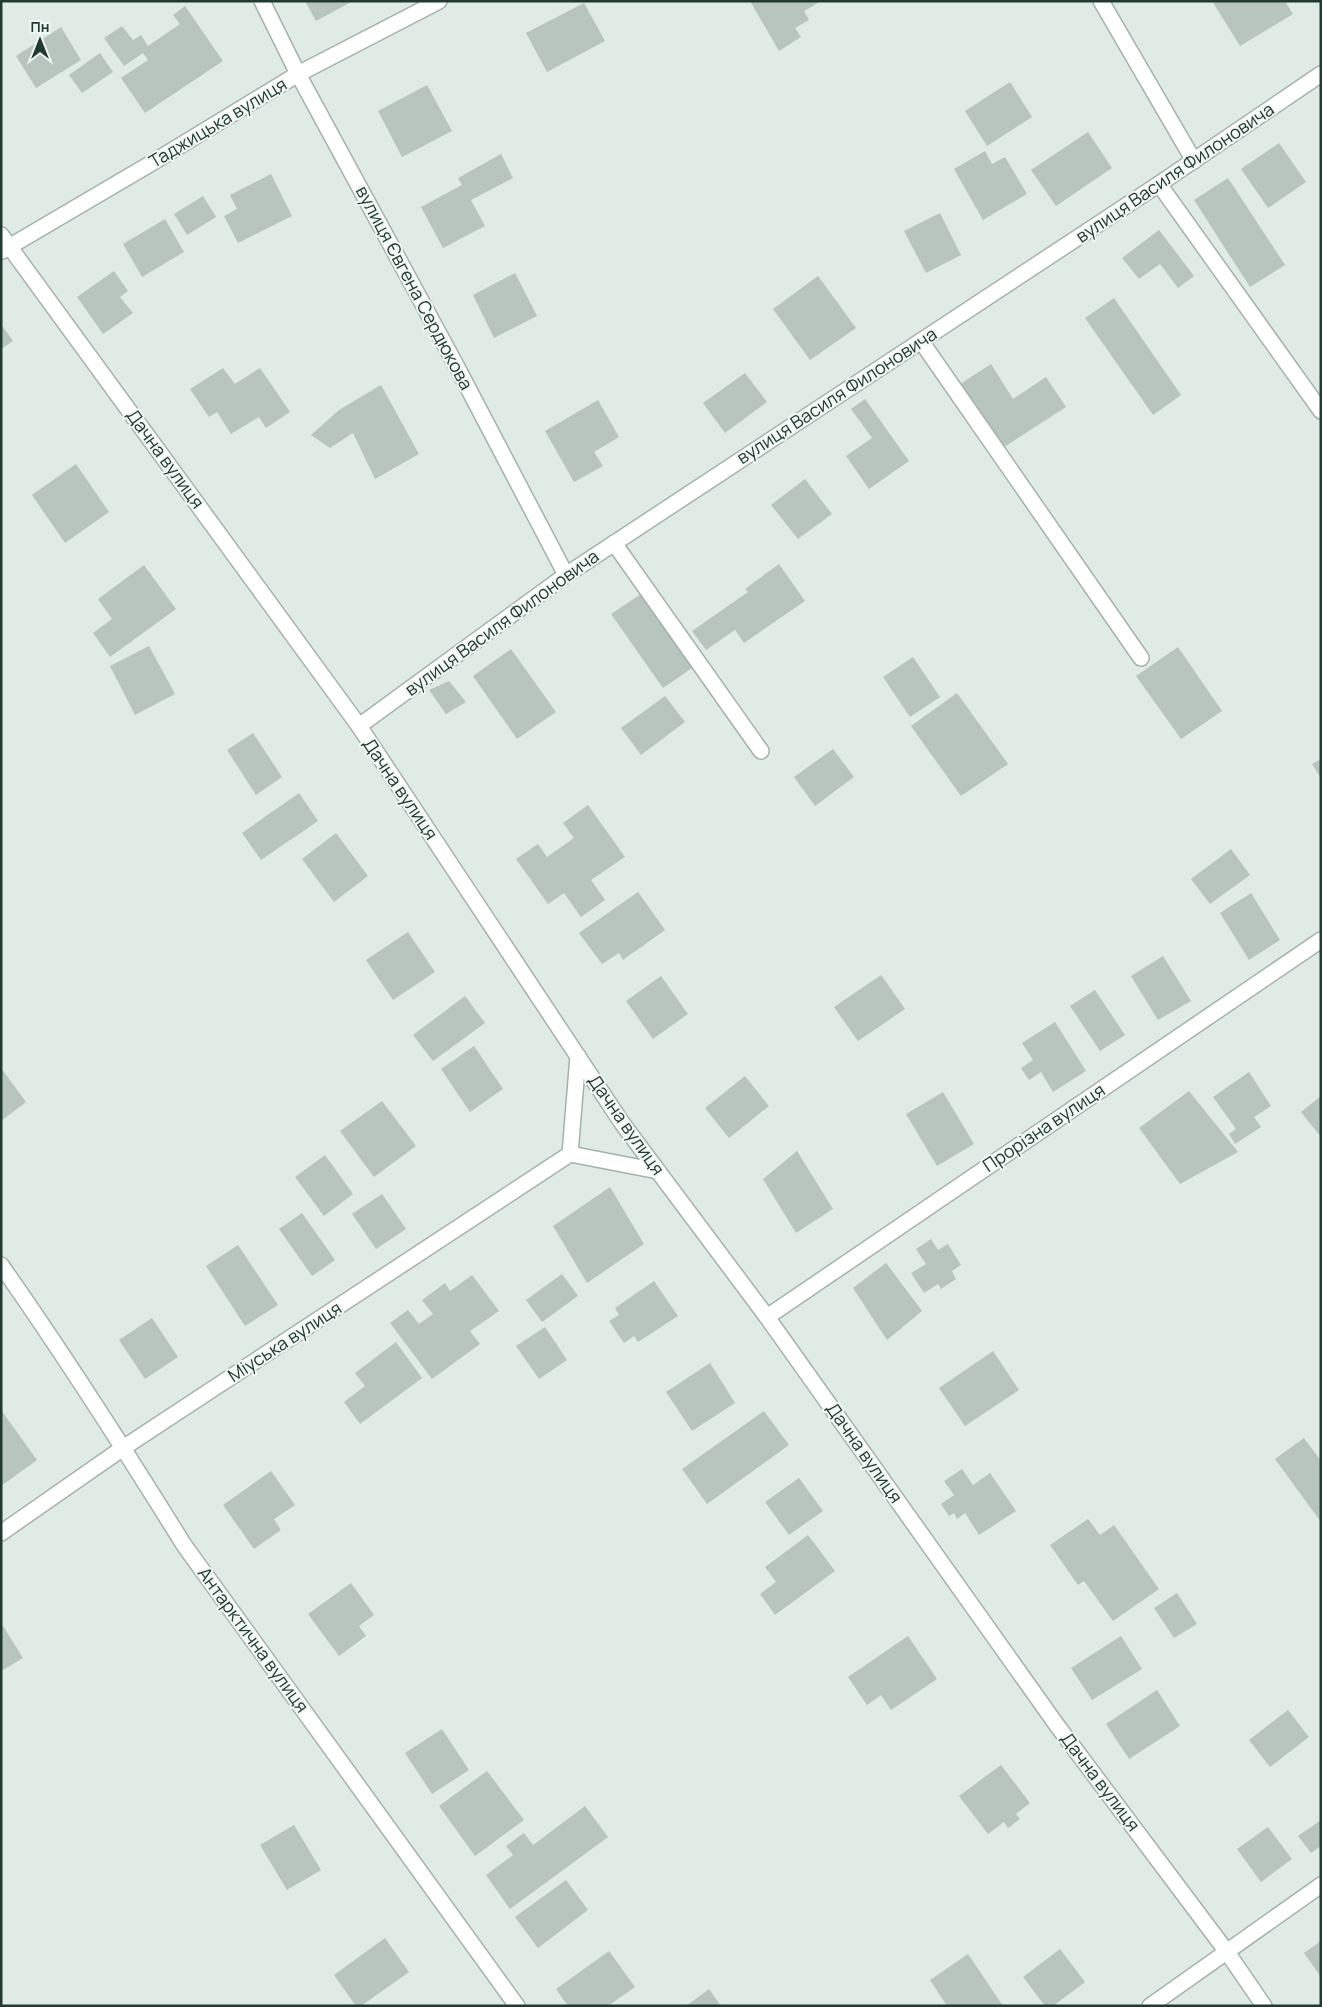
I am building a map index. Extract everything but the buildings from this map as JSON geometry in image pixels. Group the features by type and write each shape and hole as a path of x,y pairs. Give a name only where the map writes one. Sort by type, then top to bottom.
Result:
{"street":[{"name":"вулиця Євгена Сердюкова","path":"262,1 298,74 448,350 566,575"},
{"name":"Таджицька вулиця","path":"4,244 150,164 298,74 438,1"},
{"path":"1101,1 1194,161"},
{"name":"вулиця Василя Филоновича","path":"359,726 566,575 1194,161 1321,74"},
{"path":"1159,184 1321,411"},
{"name":"Дачна вулиця","path":"4,244 359,726 622,1123 767,1316 1056,1724 1227,1952 1264,2006"},
{"path":"921,341 1141,658"},
{"path":"614,543 761,751"},
{"name":"Прорізна вулиця","path":"767,1316 1321,940"},
{"path":"578,1056 570,1154 658,1171"},
{"name":"Міуська вулиця","path":"1,1532 123,1448 570,1154"},
{"name":"Антарктична вулиця","path":"1,1265 41,1322 184,1545 517,2006"},
{"path":"1150,2006 1321,1885"}]}
